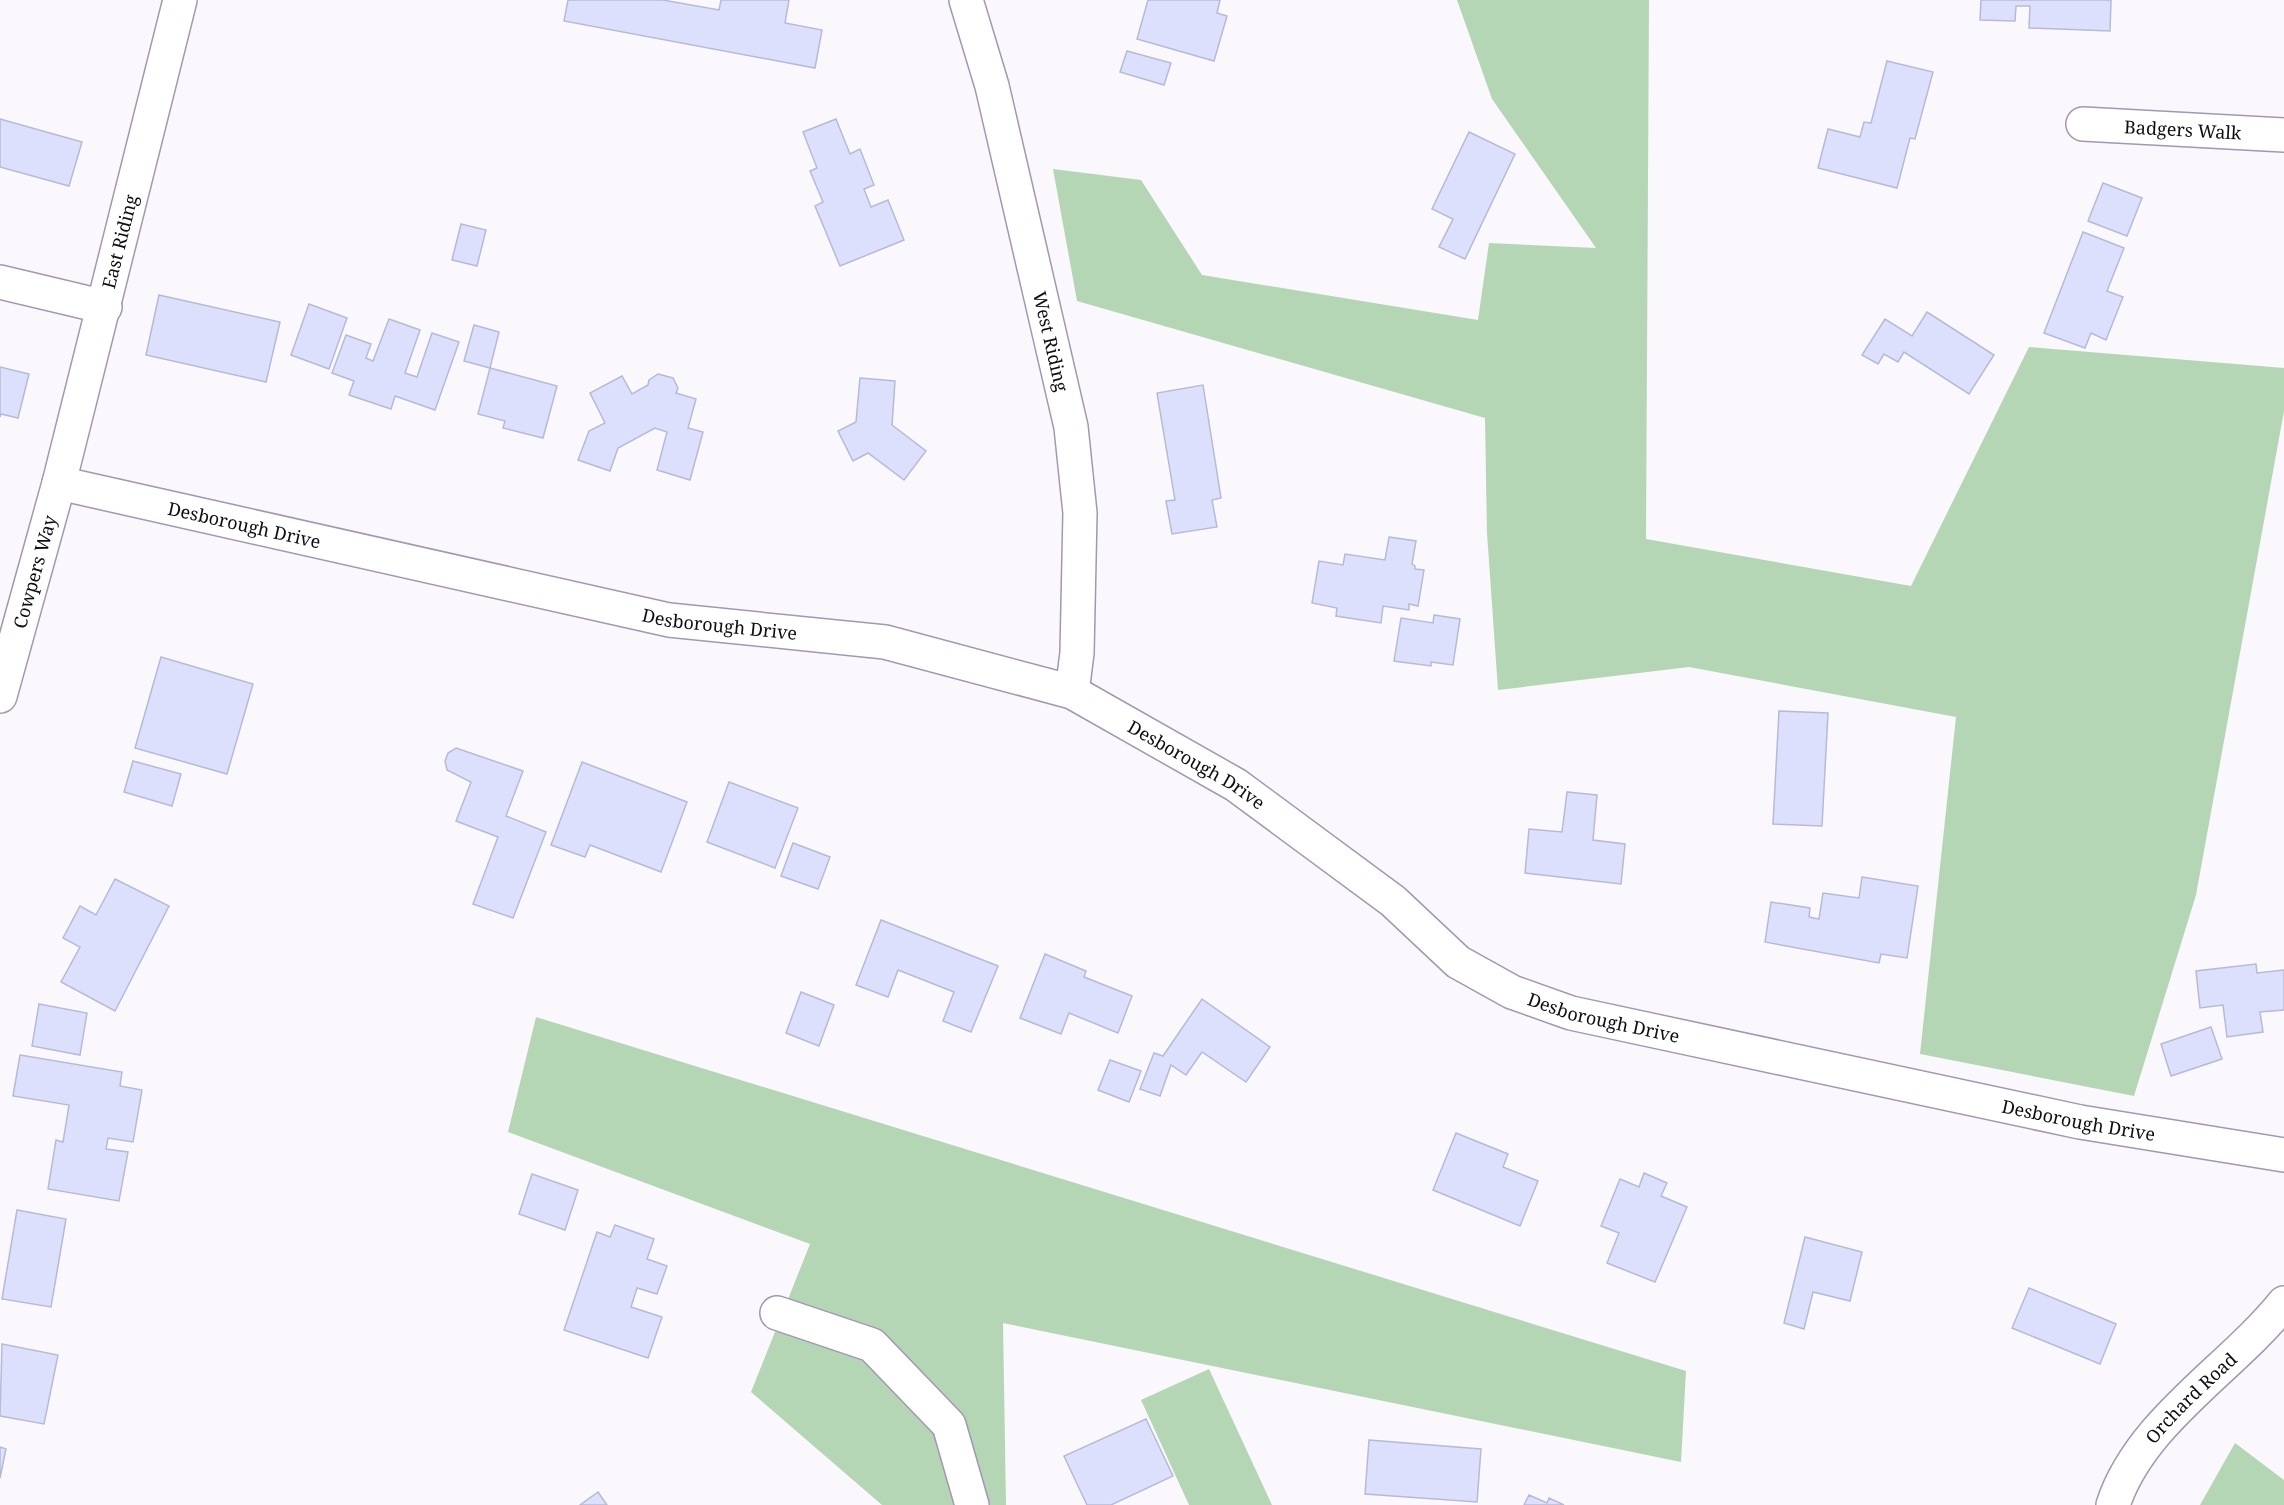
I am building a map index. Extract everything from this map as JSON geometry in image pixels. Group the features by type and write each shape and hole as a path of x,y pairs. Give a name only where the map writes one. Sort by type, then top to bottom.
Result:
{"street":[{"name":"East Riding","path":"59,483 105,307 180,0"},
{"name":"West Riding","path":"966,0 992,86 1071,427 1080,513 1077,653 1072,692"},
{"name":"Badgers Walk","path":"2082,124 2284,135"},
{"path":"0,282 105,307"},
{"name":"Desborough Drive","path":"59,483 669,620 885,642 1072,692 1236,785 1393,901 1458,962 1512,992 1571,1012 2080,1122 2284,1155"},
{"name":"Cowpers Way","path":"0,696 59,483"},
{"name":"Orchard Road","path":"2113,1505 2121,1482 2154,1432 2259,1334 2284,1303"},
{"path":"777,1313 872,1345 949,1425 972,1505"}],"green space":[{"path":"1457,0 1649,0 1646,539 1911,586 2029,347 2284,368 2284,411 2196,895 2134,1096 1920,1054 1956,717 1689,667 1498,690 1487,533 1485,418 1077,301 1053,169 1141,180 1202,275 1478,320 1489,243 1596,248 1492,99"},
{"path":"536,1017 1686,1371 1681,1462 1003,1323 1006,1505 882,1505 751,1392 810,1244 508,1132"},
{"path":"1209,1369 1272,1505 1189,1505 1141,1400"},
{"path":"2235,1443 2284,1480 2284,1505 2200,1505"}],"building":[{"path":"568,0 663,0 719,10 721,0 789,0 785,23 822,30 815,68 564,21"},
{"path":"1148,0 1220,0 1217,13 1227,16 1214,61 1137,39"},
{"path":"1981,0 2111,0 2110,31 2029,28 2030,6 2016,6 2015,21 1980,20"},
{"path":"1127,51 1171,63 1164,85 1120,72"},
{"path":"1887,61 1933,72 1915,139 1910,138 1897,188 1818,168 1828,129 1860,137 1864,122 1871,123"},
{"path":"0,119 82,142 69,186 0,167"},
{"path":"836,119 850,154 860,149 874,185 864,189 871,207 888,200 904,240 840,266 815,206 823,202 810,171 817,168 803,132"},
{"path":"1469,132 1515,154 1465,259 1439,247 1453,219 1432,209"},
{"path":"2103,183 2142,198 2127,236 2088,221"},
{"path":"461,224 486,230 477,266 452,260"},
{"path":"2083,232 2124,248 2107,291 2123,297 2106,340 2091,333 2085,348 2044,333"},
{"path":"159,295 280,322 266,382 146,355"},
{"path":"309,304 347,318 329,369 291,355"},
{"path":"1927,312 1994,355 1969,394 1904,352 1898,362 1884,354 1878,364 1862,355 1885,319 1912,336"},
{"path":"389,319 420,330 405,373 417,377 432,333 459,342 435,410 395,396 391,409 349,395 354,381 332,373 346,335 371,344 366,358 373,361"},
{"path":"474,325 499,332 490,368 464,361"},
{"path":"0,367 29,374 18,418 1,414 0,417"},
{"path":"490,368 557,386 543,438 503,428 505,421 478,414"},
{"path":"658,374 673,378 678,388 676,393 696,399 688,428 703,432 690,480 657,470 667,432 655,428 618,448 610,471 578,460 589,431 605,423 590,393 622,376 632,394 648,385 649,380"},
{"path":"860,378 895,381 892,425 926,451 904,480 868,453 853,461 838,431 856,422"},
{"path":"1203,385 1221,498 1212,500 1217,527 1172,534 1166,501 1175,500 1157,393"},
{"path":"1389,537 1416,541 1412,564 1415,569 1424,570 1418,606 1409,604 1409,610 1383,606 1381,623 1336,616 1337,608 1312,603 1319,561 1343,565 1345,554 1385,560"},
{"path":"1434,615 1460,619 1453,665 1431,662 1431,666 1394,661 1401,618 1433,623"},
{"path":"161,657 253,684 227,774 135,748"},
{"path":"1779,711 1828,713 1822,826 1773,824"},
{"path":"456,748 523,771 506,816 546,832 513,918 473,904 498,837 456,821 471,782 447,770 445,761 448,753"},
{"path":"133,761 181,774 172,806 124,792"},
{"path":"582,762 687,802 661,872 590,845 585,857 551,845"},
{"path":"729,782 798,808 775,868 707,842"},
{"path":"1567,792 1597,795 1593,840 1625,844 1621,884 1525,873 1529,829 1562,832"},
{"path":"793,843 830,857 818,889 781,876"},
{"path":"1862,877 1918,886 1907,958 1881,954 1879,963 1765,942 1771,902 1810,908 1809,917 1819,919 1823,893 1859,898"},
{"path":"115,879 169,906 115,1011 61,982 80,947 63,938 80,906 96,915"},
{"path":"881,920 998,966 971,1032 943,1021 954,992 898,970 888,997 856,985"},
{"path":"1045,954 1086,971 1084,977 1132,996 1118,1033 1069,1013 1061,1034 1020,1018"},
{"path":"2256,964 2257,973 2284,970 2284,1010 2260,1012 2263,1032 2227,1037 2223,1005 2200,1008 2196,971"},
{"path":"801,992 834,1005 819,1046 786,1033"},
{"path":"1202,999 1270,1047 1246,1082 1202,1052 1186,1075 1171,1065 1160,1096 1140,1089 1154,1053 1163,1056"},
{"path":"39,1004 87,1013 80,1055 32,1046"},
{"path":"2211,1027 2222,1059 2171,1076 2161,1044"},
{"path":"20,1055 122,1072 120,1086 142,1090 133,1142 108,1138 106,1149 128,1152 119,1201 48,1189 56,1140 63,1142 69,1105 13,1096"},
{"path":"1110,1060 1141,1071 1129,1102 1098,1090"},
{"path":"1456,1133 1508,1154 1503,1167 1538,1181 1520,1226 1433,1190"},
{"path":"1644,1173 1667,1183 1661,1196 1687,1207 1655,1282 1607,1263 1619,1233 1601,1226 1620,1179 1639,1187"},
{"path":"532,1174 578,1190 565,1230 519,1214"},
{"path":"17,1210 66,1219 51,1307 2,1299"},
{"path":"615,1225 654,1239 647,1259 667,1266 657,1294 637,1288 631,1307 662,1317 648,1358 564,1330 597,1232 610,1237"},
{"path":"1805,1237 1862,1252 1850,1301 1813,1292 1804,1329 1784,1323"},
{"path":"2029,1288 2116,1324 2100,1364 2012,1328"},
{"path":"2,1344 58,1355 44,1424 0,1416"},
{"path":"1146,1419 1173,1476 1111,1505 1087,1505 1064,1456"},
{"path":"1369,1440 1481,1449 1477,1502 1365,1494"},
{"path":"0,1447 6,1449 0,1478"},
{"path":"598,1492 607,1505 580,1505"},
{"path":"1529,1495 1547,1503 1549,1498 1564,1505 1524,1505"}]}
